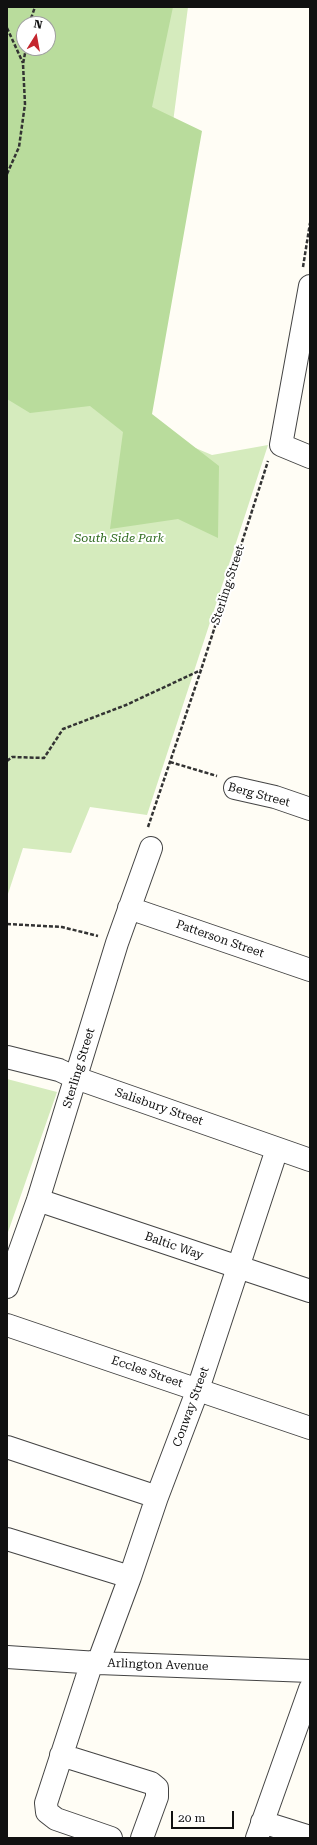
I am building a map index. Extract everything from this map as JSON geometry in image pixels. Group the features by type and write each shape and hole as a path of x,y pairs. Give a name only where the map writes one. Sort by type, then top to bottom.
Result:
{"street":[{"path":"309,298 281,445 310,457"},
{"name":"Berg Street","path":"235,788 275,797 310,809"},
{"name":"Sterling Street","path":"7,1287 38,1200 129,908 149,838"},
{"name":"Patterson Street","path":"129,908 310,970"},
{"name":"Salisbury Street","path":"7,1057 59,1070 76,1078 310,1160"},
{"name":"Conway Street","path":"111,1838 56,1819 46,1812 46,1803 61,1755 95,1662 130,1577 157,1497 198,1389 277,1149"},
{"name":"Baltic Way","path":"38,1200 310,1291"},
{"name":"Eccles Street","path":"7,1325 310,1428"},
{"path":"7,1447 157,1497"},
{"path":"7,1539 130,1577"},
{"name":"Arlington Avenue","path":"7,1656 95,1662 310,1671"},
{"path":"310,1689 259,1830 310,1837"},
{"path":"61,1755 151,1783 157,1788 157,1797 142,1838"}],"path":[{"path":"7,28 23,64"},
{"path":"7,174 19,147 25,104 23,64 24,56"},
{"name":"Sterling Street","path":"149,838 170,762 274,443 281,445"},
{"path":"7,761 12,757 44,758 63,729 126,705 201,670"},
{"name":"Berg Street","path":"170,762 218,776 216,783 235,788"},
{"path":"7,924 62,928 101,936"}],"green space":[{"name":"South Side Park","path":"7,7 188,7 134,422 212,455 268,445 147,815 90,807 71,853 23,848 7,897"},
{"path":"7,7 173,7 152,107 202,131 152,414 219,466 218,538 178,519 110,529 123,432 90,406 30,413 7,399"},
{"path":"7,1079 57,1092 7,1235"}]}
